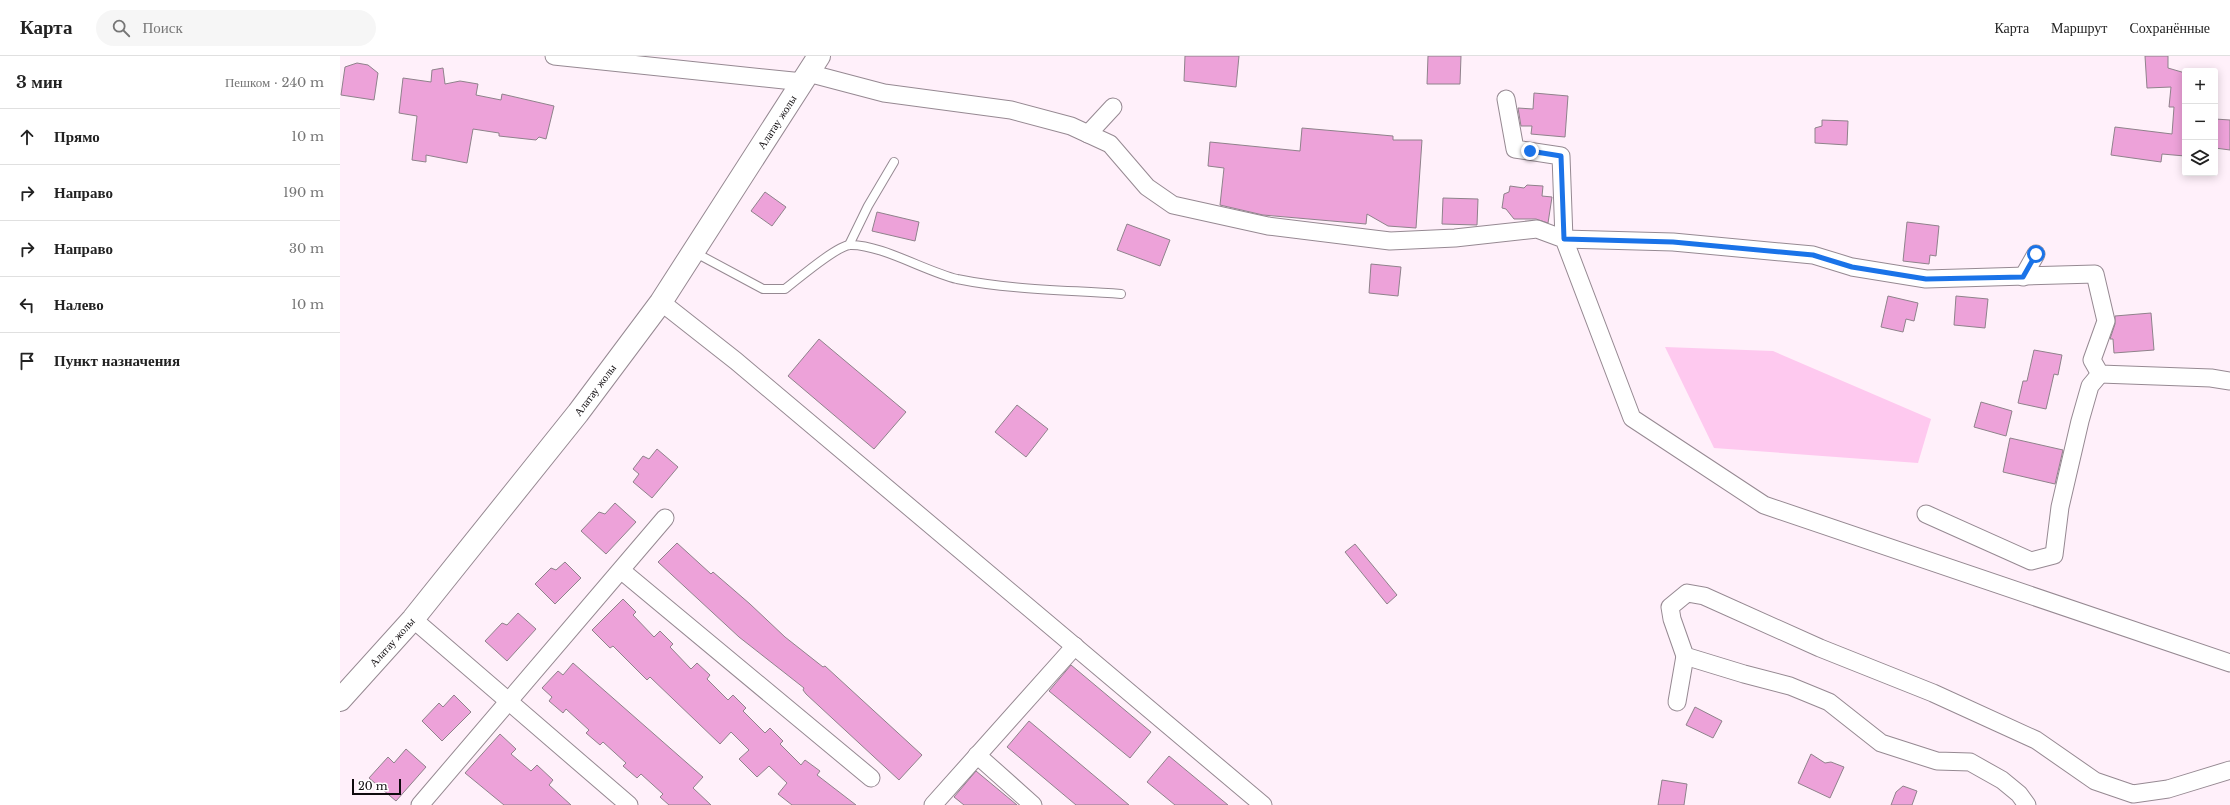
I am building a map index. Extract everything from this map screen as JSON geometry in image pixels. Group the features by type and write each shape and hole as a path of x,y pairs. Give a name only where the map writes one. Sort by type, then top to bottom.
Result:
{"main road":[{"name":"Алатау жолы","path":"340,700 413,619 578,413 661,302 810,70"}],"street":[{"path":"554,56 810,70 884,93 1011,110 1071,126 1110,144 1147,187 1173,206 1268,226 1390,241 1455,238 1537,229 1564,239 1673,242 1813,255 1852,267 1926,279 2095,274 2106,321 2092,360 2100,374"},
{"path":"1506,99 1515,149 1561,156 1564,239 1632,418 1764,505 2230,663"},
{"path":"1088,134 1113,108"},
{"path":"2023,277 2036,254"},
{"path":"661,302 736,361 1263,805"},
{"path":"2100,374 2211,378 2230,381"},
{"path":"1926,514 2031,561 2054,555 2060,507 2080,422 2090,386 2100,374"},
{"path":"420,805 622,571 665,518"},
{"path":"622,571 871,778"},
{"path":"1677,702 1685,656 1672,619 1670,607 1687,593 1704,596 1820,648 1960,706 2036,740 2095,781 2114,788 2133,794 2168,789 2230,770"},
{"path":"413,619 508,703 629,805"},
{"path":"933,805 1075,646"},
{"path":"1685,656 1790,686 1829,702 1881,743 1937,760 1970,762 2002,780 2019,794 2027,805"},
{"path":"977,755 1033,805"}],"lane":[{"path":"849,245 868,206 894,162"},
{"path":"694,252 763,289 775,291 785,289 834,252 849,245 868,247 956,279 990,284 1121,294"}],"shaded area":[{"path":"1665,347 1773,351 1931,419 1918,463 1714,448"}],"building":[{"path":"1185,56 1239,56 1236,87 1184,81"},
{"path":"1428,56 1461,56 1460,84 1427,84"},
{"path":"2145,56 2168,56 2168,68 2182,72 2182,156 2162,154 2161,162 2111,155 2115,127 2172,134 2174,107 2169,107 2171,87 2147,88"},
{"path":"357,63 368,65 378,73 374,100 341,95 345,67"},
{"path":"443,68 445,84 460,81 478,84 476,95 501,100 502,94 554,106 546,139 539,137 536,140 499,136 499,133 473,129 467,163 426,155 426,162 412,160 417,116 399,113 403,78 431,82 432,70"},
{"path":"1534,93 1568,96 1565,137 1531,134 1532,126 1521,126 1518,108 1533,109"},
{"path":"2218,119 2230,120 2230,150 2218,148"},
{"path":"1822,120 1848,121 1847,145 1815,143 1815,128 1822,126"},
{"path":"1302,128 1393,136 1393,140 1422,140 1416,228 1388,226 1367,214 1366,224 1263,215 1220,205 1224,168 1208,166 1210,142 1300,151"},
{"path":"1527,185 1543,186 1542,196 1552,197 1548,223 1536,219 1514,219 1506,209 1502,208 1504,194 1509,192 1510,186 1524,188"},
{"path":"765,192 786,207 772,226 751,211"},
{"path":"1443,198 1478,199 1477,225 1442,224"},
{"path":"877,212 919,222 915,241 872,231"},
{"path":"1907,222 1939,226 1936,256 1930,255 1929,264 1903,261"},
{"path":"1127,224 1170,240 1160,266 1117,250"},
{"path":"1371,264 1401,267 1398,296 1369,293"},
{"path":"1888,296 1918,303 1914,321 1906,319 1903,332 1881,327"},
{"path":"1956,296 1988,299 1985,328 1954,325"},
{"path":"2151,313 2154,350 2114,353 2113,339 2110,339 2115,324 2115,316"},
{"path":"819,339 906,412 874,449 788,376"},
{"path":"2034,350 2062,355 2058,375 2054,374 2046,409 2018,403 2023,381 2027,381"},
{"path":"1981,402 2012,411 2006,436 1974,427"},
{"path":"1017,405 1048,429 1026,457 995,432"},
{"path":"2010,438 2063,450 2055,484 2003,472"},
{"path":"657,449 678,467 652,498 633,482 639,474 633,469 643,456 649,459"},
{"path":"615,503 636,522 606,554 581,531 599,512 605,514"},
{"path":"677,543 711,574 713,572 750,604 785,637 823,667 825,666 922,755 899,780 806,694 803,690 804,688 739,637 658,562"},
{"path":"1355,544 1397,595 1387,604 1345,552"},
{"path":"565,562 581,578 555,604 535,584 551,568 556,570"},
{"path":"623,599 636,612 633,615 654,637 660,631 673,644 670,647 691,669 697,663 710,675 707,679 728,700 733,695 746,708 743,711 765,733 770,728 783,741 780,744 801,765 805,760 820,771 817,775 856,805 792,805 778,794 787,783 769,766 757,777 739,759 749,750 731,732 720,744 650,677 647,680 613,646 610,648 592,630"},
{"path":"518,613 536,629 507,661 485,641 502,623 507,625"},
{"path":"573,663 703,777 693,788 711,805 669,805 660,797 663,794 641,774 637,778 623,766 626,763 603,742 600,745 586,733 589,730 566,709 563,713 549,701 552,697 542,688 558,671 563,675"},
{"path":"1071,665 1151,732 1130,758 1049,691"},
{"path":"454,695 471,712 442,741 422,721 439,703 443,707"},
{"path":"1695,707 1722,721 1713,738 1686,725"},
{"path":"1029,721 1129,805 1076,805 1007,747"},
{"path":"500,734 516,749 511,754 531,771 537,765 553,780 549,785 571,805 504,805 465,773"},
{"path":"406,749 426,767 396,801 369,778 388,757 394,763"},
{"path":"1811,754 1825,763 1831,762 1844,767 1830,798 1798,783"},
{"path":"1169,756 1228,805 1175,805 1147,782"},
{"path":"976,771 1017,805 964,805 954,797"},
{"path":"1662,780 1687,784 1684,805 1658,805"},
{"path":"1903,786 1917,791 1912,805 1891,805 1896,792"}],"route":[{"path":"1530,151 1561,156 1564,239 1673,242 1813,255 1852,267 1926,279 2023,277 2036,254"}]}
